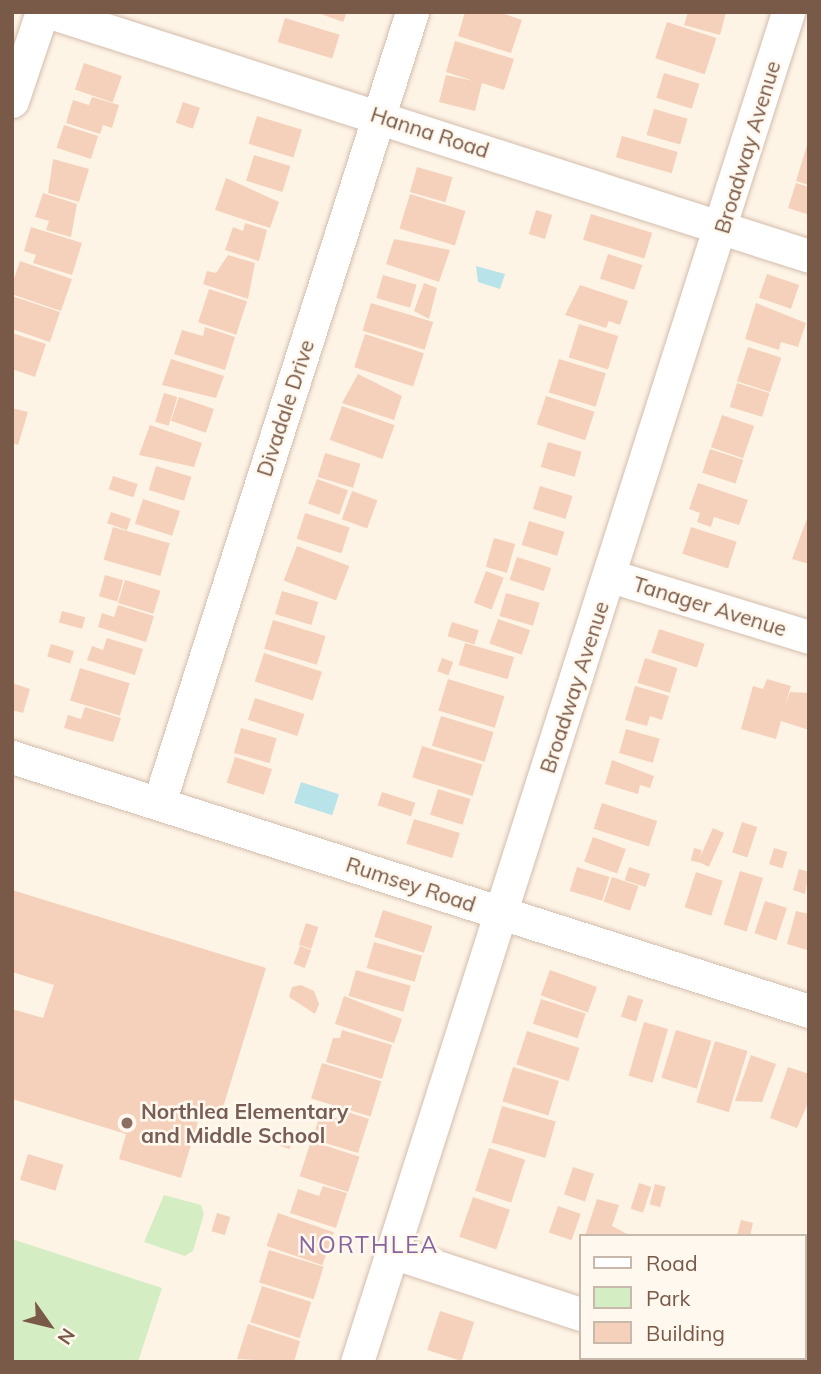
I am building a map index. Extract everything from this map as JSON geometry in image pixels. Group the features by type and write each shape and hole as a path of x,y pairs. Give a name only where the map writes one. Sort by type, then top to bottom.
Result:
{"street":[{"path":"12,101 42,12"},
{"name":"Hanna Road","path":"50,12 809,256"},
{"name":"Divadale Drive","path":"159,803 412,12"},
{"name":"Broadway Avenue","path":"358,1362 395,1253 500,912 723,227 788,12"},
{"name":"Tanager Avenue","path":"611,576 809,637"},
{"name":"Rumsey Road","path":"12,757 809,1011"},
{"path":"395,1253 580,1314"}],"green space":[{"path":"164,1195 201,1205 204,1214 193,1251 185,1256 144,1242"},
{"path":"12,1239 162,1288 138,1362 12,1362"}],"water":[{"path":"476,266 505,274 500,289 478,282"},
{"path":"301,782 339,794 332,815 294,803"}],"building":[{"path":"315,12 347,12 343,22"},
{"path":"465,12 499,12 522,20 511,53 458,36"},
{"path":"688,12 726,12 720,35 684,25"},
{"path":"285,18 340,35 332,59 278,42"},
{"path":"667,22 716,38 705,74 655,58"},
{"path":"455,41 514,59 504,90 482,83 475,111 439,102 446,75 474,81 446,72"},
{"path":"84,63 122,76 113,102 75,89"},
{"path":"664,73 699,84 692,109 656,98"},
{"path":"92,97 119,105 112,128 103,125 100,134 66,123 73,100 89,105"},
{"path":"183,102 200,108 193,129 176,123"},
{"path":"654,109 688,119 680,145 647,135"},
{"path":"257,116 302,130 293,157 249,144"},
{"path":"64,125 98,136 91,159 57,148"},
{"path":"622,136 678,152 672,173 616,157"},
{"path":"809,142 809,185 796,181"},
{"path":"254,155 290,166 282,192 246,181"},
{"path":"53,159 89,169 79,202 48,193"},
{"path":"417,167 453,177 445,202 410,192"},
{"path":"226,178 279,202 270,228 215,210"},
{"path":"796,183 809,187 809,215 788,208"},
{"path":"43,193 77,204 71,237 46,230 49,221 35,217"},
{"path":"410,194 465,211 455,245 399,228"},
{"path":"536,210 552,215 545,239 529,234"},
{"path":"591,214 652,233 644,259 583,240"},
{"path":"245,223 267,230 259,261 225,250 233,227 243,231"},
{"path":"31,227 82,243 72,275 33,263 36,255 24,251"},
{"path":"394,239 450,250 439,282 386,264"},
{"path":"608,254 642,265 634,290 600,279"},
{"path":"228,255 255,263 248,299 203,284 207,271 216,273"},
{"path":"20,261 72,279 61,311 12,294 12,284"},
{"path":"767,274 799,285 791,309 759,298"},
{"path":"383,275 417,285 410,308 376,298"},
{"path":"424,283 437,288 429,319 414,311"},
{"path":"580,285 628,301 620,325 609,321 606,328 565,315"},
{"path":"209,289 247,301 236,335 198,322"},
{"path":"12,296 60,312 50,342 12,329"},
{"path":"371,303 433,322 425,350 363,331"},
{"path":"756,303 806,323 798,347 781,342 779,350 745,339"},
{"path":"579,324 618,336 608,369 569,357"},
{"path":"205,327 235,337 225,370 174,354 182,330 203,336"},
{"path":"12,333 46,344 35,377 12,369"},
{"path":"365,334 424,353 413,386 354,367"},
{"path":"748,347 781,358 770,392 737,381"},
{"path":"171,359 224,376 216,398 162,385"},
{"path":"559,359 606,373 596,407 549,392"},
{"path":"358,374 402,396 394,420 342,403"},
{"path":"737,383 770,393 762,417 730,407"},
{"path":"164,393 177,397 169,426 155,422"},
{"path":"546,396 595,412 585,440 537,425"},
{"path":"179,397 214,409 206,433 171,421"},
{"path":"342,406 395,425 382,459 330,440"},
{"path":"12,408 28,412 18,445 12,443"},
{"path":"722,415 754,426 743,458 711,447"},
{"path":"150,425 202,443 194,467 139,455"},
{"path":"548,442 582,452 574,477 541,467"},
{"path":"710,449 743,460 736,484 702,473"},
{"path":"325,453 360,464 353,488 318,477"},
{"path":"156,466 191,477 184,501 149,490"},
{"path":"113,476 138,484 133,497 109,489"},
{"path":"317,479 348,490 339,515 308,503"},
{"path":"698,483 748,500 739,525 714,517 711,527 697,522 700,513 689,509"},
{"path":"540,486 573,496 565,519 533,509"},
{"path":"352,491 377,500 367,528 342,519"},
{"path":"143,499 180,511 172,536 135,524"},
{"path":"111,512 131,519 127,530 107,523"},
{"path":"305,513 350,528 341,553 297,539"},
{"path":"809,513 809,564 792,559"},
{"path":"529,521 564,532 557,556 522,545"},
{"path":"113,527 170,543 160,576 104,560"},
{"path":"691,527 737,542 728,568 682,554"},
{"path":"494,538 515,544 507,573 486,567"},
{"path":"297,546 349,566 336,601 284,581"},
{"path":"517,557 551,568 544,591 510,580"},
{"path":"486,571 504,578 492,610 474,603"},
{"path":"105,575 123,580 117,601 99,596"},
{"path":"125,580 160,591 153,614 118,603"},
{"path":"282,591 318,602 311,625 275,614"},
{"path":"506,593 540,603 533,626 499,616"},
{"path":"118,605 154,616 146,642 98,627 102,613 114,617"},
{"path":"62,611 85,617 82,629 59,623"},
{"path":"498,619 530,630 522,655 490,644"},
{"path":"273,620 326,636 317,665 264,649"},
{"path":"452,622 479,630 474,645 448,636"},
{"path":"659,629 705,644 697,668 651,653"},
{"path":"107,638 143,649 135,675 87,660 92,646 103,650"},
{"path":"465,643 514,657 508,679 459,665"},
{"path":"51,644 74,651 70,663 47,656"},
{"path":"264,653 322,672 313,700 255,682"},
{"path":"442,658 453,662 448,675 437,671"},
{"path":"645,658 678,668 670,693 637,683"},
{"path":"80,668 130,683 120,716 70,701"},
{"path":"448,679 504,696 495,728 438,711"},
{"path":"767,679 791,686 784,708 790,692 809,693 809,730 781,721 776,739 741,729 753,686 763,689"},
{"path":"12,683 30,689 23,713 12,710"},
{"path":"635,686 669,696 662,720 650,716 647,726 625,720"},
{"path":"255,698 304,714 297,736 248,720"},
{"path":"85,707 121,718 113,742 64,728 68,715 81,719"},
{"path":"441,716 494,732 485,762 432,746"},
{"path":"241,728 277,738 269,763 234,753"},
{"path":"626,729 660,739 653,763 619,753"},
{"path":"422,746 482,764 473,796 412,778"},
{"path":"235,757 272,769 264,795 227,783"},
{"path":"612,760 654,776 650,788 640,785 638,794 605,784"},
{"path":"438,789 471,799 463,825 430,815"},
{"path":"382,792 415,803 411,816 378,805"},
{"path":"602,803 657,821 649,847 594,829"},
{"path":"414,819 460,833 452,858 406,844"},
{"path":"742,822 757,827 747,857 732,852"},
{"path":"713,828 724,833 709,867 698,862"},
{"path":"593,837 626,849 617,873 584,861"},
{"path":"694,848 702,850 699,863 691,861"},
{"path":"774,848 787,852 782,868 769,864"},
{"path":"577,867 610,877 602,901 570,891"},
{"path":"629,867 650,874 646,887 625,880"},
{"path":"799,869 809,872 805,894 793,890"},
{"path":"740,871 763,878 747,932 724,925"},
{"path":"696,872 723,881 711,916 685,907"},
{"path":"612,877 638,886 630,911 604,902"},
{"path":"12,890 266,968 220,1117 201,1112 181,1178 119,1159 126,1134 12,1099 12,1009 43,1018 54,985 12,972"},
{"path":"765,901 787,908 776,940 754,933"},
{"path":"383,910 432,926 424,953 374,937"},
{"path":"796,911 809,914 807,950 787,944"},
{"path":"306,923 318,927 311,949 299,945"},
{"path":"374,942 422,956 415,982 367,968"},
{"path":"300,946 311,950 305,968 294,964"},
{"path":"356,970 411,986 403,1012 349,996"},
{"path":"550,970 597,987 588,1012 541,995"},
{"path":"301,985 314,991 319,1004 315,1014 289,997 292,987"},
{"path":"628,995 643,1000 636,1022 621,1017"},
{"path":"344,996 402,1019 394,1043 335,1024"},
{"path":"541,999 586,1014 578,1038 533,1024"},
{"path":"644,1022 668,1029 653,1083 629,1076"},
{"path":"342,1030 392,1045 382,1079 326,1062 333,1038 340,1038"},
{"path":"676,1030 711,1041 697,1089 661,1078"},
{"path":"527,1031 579,1048 568,1081 516,1064"},
{"path":"715,1041 748,1051 729,1112 696,1102"},
{"path":"751,1055 776,1064 762,1102 735,1101"},
{"path":"322,1063 381,1081 370,1117 311,1098"},
{"path":"513,1067 559,1081 548,1115 502,1101"},
{"path":"788,1067 809,1074 809,1101 797,1128 770,1118"},
{"path":"502,1106 556,1121 545,1158 492,1143"},
{"path":"345,1111 369,1119 358,1153 312,1139 321,1113 342,1120"},
{"path":"281,1132 294,1137 289,1149 276,1144"},
{"path":"311,1141 360,1157 348,1192 300,1176"},
{"path":"489,1148 525,1160 511,1203 475,1191"},
{"path":"28,1154 63,1165 55,1191 20,1180"},
{"path":"573,1167 594,1174 585,1201 564,1195"},
{"path":"639,1183 651,1187 643,1213 631,1209"},
{"path":"655,1184 666,1187 660,1207 650,1204"},
{"path":"323,1186 347,1193 336,1228 290,1213 298,1189 319,1196"},
{"path":"473,1197 510,1210 496,1249 459,1237"},
{"path":"597,1199 619,1205 612,1226 627,1234 586,1234"},
{"path":"558,1206 581,1214 572,1240 549,1232"},
{"path":"217,1213 230,1217 225,1235 211,1231"},
{"path":"278,1213 334,1232 322,1265 267,1246"},
{"path":"741,1220 753,1223 750,1234 738,1234"},
{"path":"269,1250 324,1267 314,1299 259,1283"},
{"path":"262,1286 311,1302 300,1338 250,1322"},
{"path":"440,1311 474,1322 462,1361 427,1350"},
{"path":"248,1324 300,1341 294,1362 237,1359"}],"place":[{"name":"Northlea Elementary and Middle School","path":"127,1123"}],"district":[{"name":"NORTHLEA","path":"369,1245"}]}
